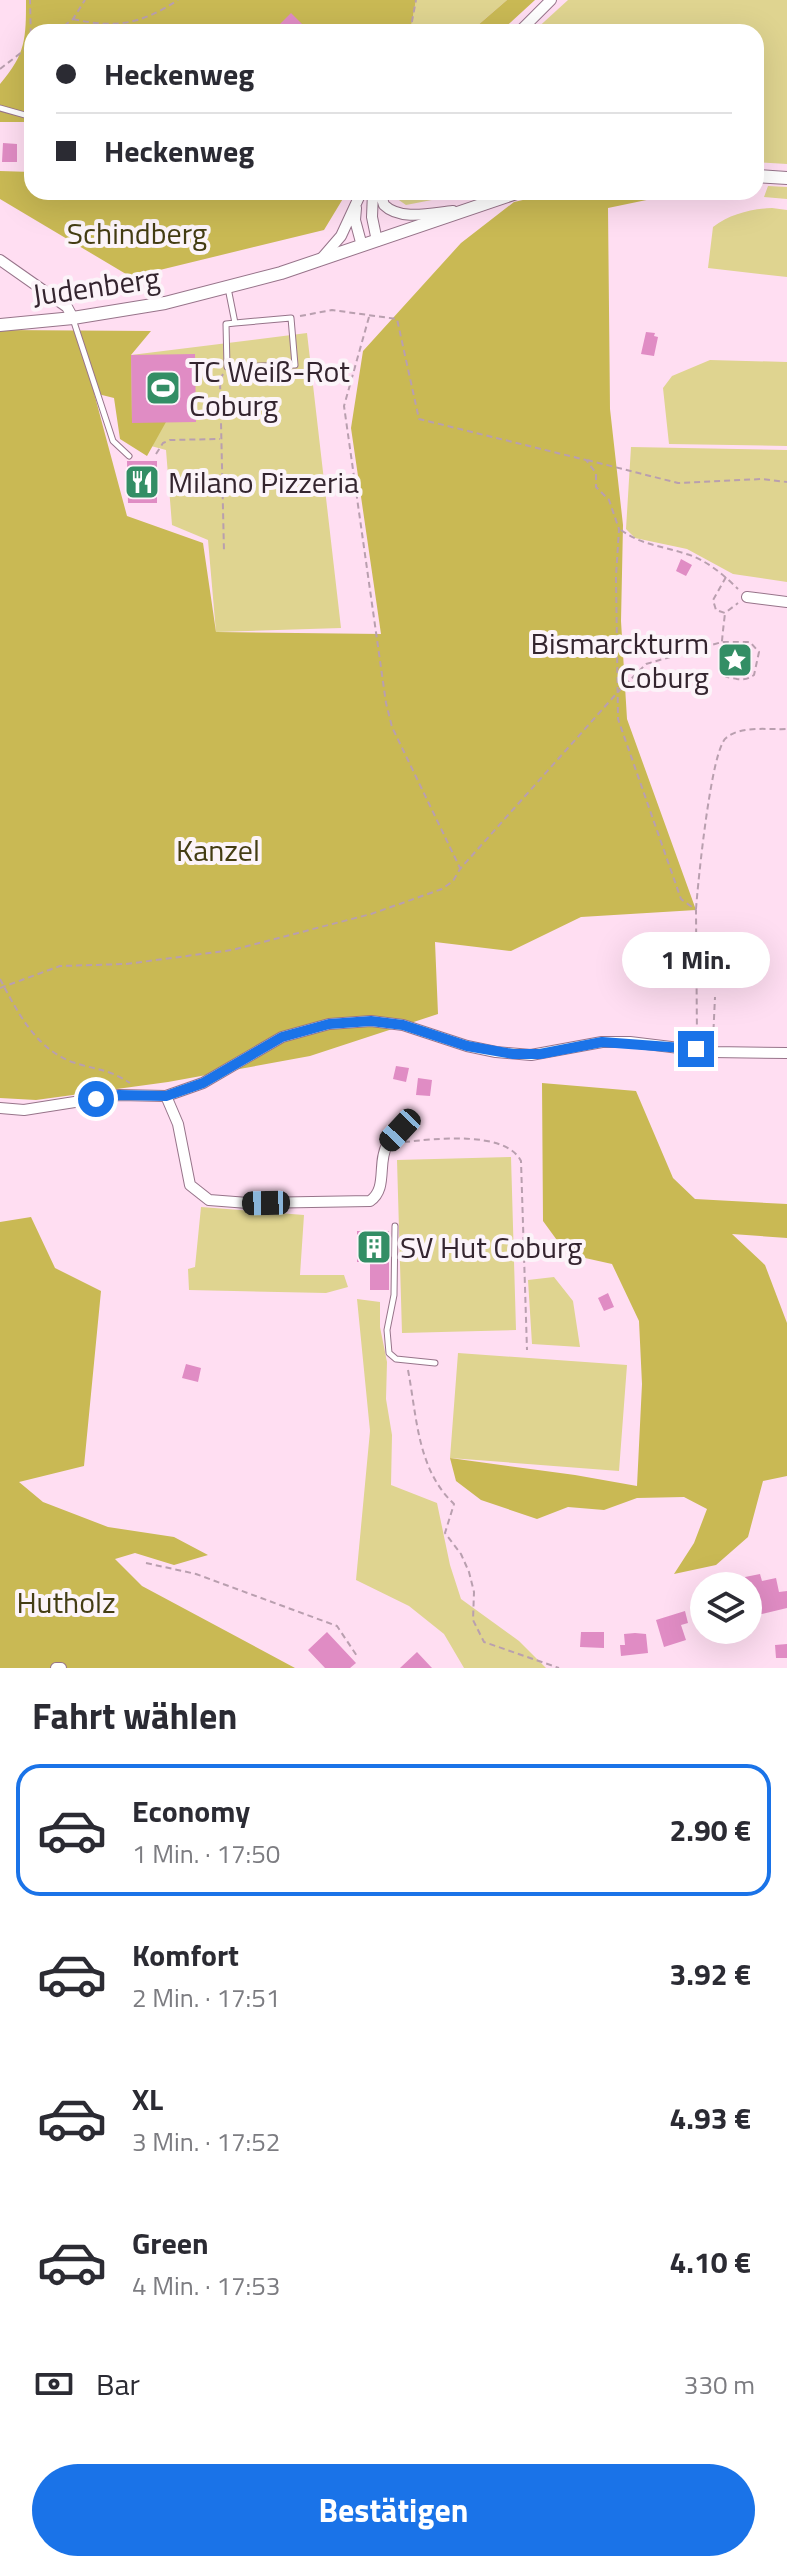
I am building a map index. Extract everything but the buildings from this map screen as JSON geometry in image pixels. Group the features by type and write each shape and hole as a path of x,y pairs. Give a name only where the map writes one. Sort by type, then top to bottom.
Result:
{"street":[{"path":"527,24 551,0"},
{"path":"764,177 787,178"},
{"path":"320,260 341,236 359,200"},
{"path":"360,200 355,220 362,246"},
{"path":"373,200 372,217 377,241"},
{"path":"382,200 384,205 395,212 417,214 475,208"},
{"name":"Judenberg","path":"0,325 73,318 165,303 320,260 497,200"},
{"path":"0,260 67,307 73,318"},
{"path":"747,597 787,602"},
{"path":"0,1108 24,1110 119,1095 166,1096 203,1083 282,1037 329,1024 371,1021 403,1025 467,1046 531,1055 602,1042 712,1052 787,1053"},
{"path":"166,1096 178,1124 190,1185 209,1200 248,1203 370,1201 380,1188 387,1144 400,1130"}],"lane":[{"path":"0,108 24,115"},
{"path":"228,287 235,323"},
{"path":"73,318 113,441 129,456"},
{"path":"291,318 295,365 227,367 226,324 291,318"},
{"path":"395,1226 394,1295 387,1345 392,1356 407,1361 435,1363"}],"path":[{"path":"30,0 31,24"},
{"path":"66,24 85,0"},
{"path":"122,24 153,16 178,0"},
{"path":"412,24 416,0"},
{"path":"73,19 110,24"},
{"path":"0,69 24,50"},
{"path":"291,318 332,310 397,319 419,419 678,483 762,479 787,482"},
{"path":"369,315 344,406 386,703 392,727 460,869"},
{"path":"224,552 220,380 227,367"},
{"path":"156,454 163,443 170,440 221,438"},
{"path":"586,460 596,473 596,487 609,500 619,529 616,576 618,719 681,899 696,910"},
{"path":"2,987 60,966 126,964 232,950 371,914 442,889 453,881 460,869 646,664 722,642 754,644 759,652 754,675 745,680 722,674 722,642 725,613 747,597 726,577 690,555 635,541 619,529"},
{"path":"725,613 716,610 713,600 726,577"},
{"path":"696,1049 696,910 699,869 716,760 722,742 736,732 787,729"},
{"path":"0,979 15,1009 42,1044 72,1061 111,1071 149,1096"},
{"path":"712,1052 715,997"},
{"path":"387,1144 437,1138 491,1141 517,1153 521,1161 527,1350"},
{"path":"407,1361 419,1443 438,1489 454,1504 445,1533 461,1554 469,1572 474,1592 473,1620 478,1631 484,1642 559,1668"},
{"path":"146,1563 196,1574 337,1626 357,1656"}],"shaded area":[{"path":"416,0 507,0 479,24 412,24"},
{"path":"568,0 787,0 787,164 764,163 764,24 542,24"},
{"path":"768,186 787,187 787,199 764,197"},
{"path":"399,200 432,200 406,205"},
{"path":"772,208 787,210 787,277 708,268 713,227 741,213"},
{"path":"307,333 341,628 216,632 208,540 172,525 166,450 136,442 118,365 131,355"},
{"path":"710,360 787,362 787,446 669,444 663,388 672,376"},
{"path":"631,447 787,450 787,582 733,574 687,549 635,538 626,529"},
{"path":"511,1157 516,1330 402,1333 397,1160"},
{"path":"201,1207 304,1215 300,1275 344,1275 348,1287 326,1293 189,1290 188,1269 195,1267"},
{"path":"554,1277 573,1301 580,1347 532,1344 528,1280"},
{"path":"357,1299 380,1302 380,1327 387,1362 386,1399 392,1435 391,1485 437,1503 450,1565 461,1599 519,1641 546,1668 464,1668 444,1634 409,1606 356,1580 370,1431"},
{"path":"458,1353 627,1365 619,1471 450,1458"}],"green space":[{"path":"26,0 416,0 412,24 26,24"},
{"path":"507,0 535,0 509,24 479,24"},
{"path":"24,38 24,122 0,122 0,84 15,64"},
{"name":"Schindberg","path":"0,171 24,172 24,200 342,200 324,230 131,277 0,199"},
{"name":"Kanzel","path":"646,200 608,208 610,409 623,525 621,621 627,719 696,910 581,917 511,951 435,942 438,1014 310,1056 168,1082 36,1100 0,1098 0,330 151,331 131,355 132,422 166,422 147,456 120,439 114,398 94,393 127,516 203,543 216,632 381,634 351,428 363,351 461,243 514,202"},
{"path":"542,1083 636,1091 673,1178 695,1199 787,1204 787,1238 732,1234 765,1265 787,1323 787,1476 763,1481 748,1537 716,1565 674,1574 694,1543 707,1509 684,1497 637,1498 604,1510 568,1507 537,1519 481,1500 456,1481 450,1458 637,1486 642,1384 639,1321 612,1264 567,1254 543,1221"},
{"name":"Hutholz","path":"31,1217 55,1268 101,1291 84,1466 19,1482 43,1502 108,1527 174,1537 208,1555 174,1565 135,1553 115,1559 142,1586 295,1668 0,1668 0,1222"}],"place":[{"name":"TC Weiß-Rot Coburg","path":"163,388"},
{"name":"Milano Pizzeria","path":"142,482"},
{"name":"Bismarckturm Coburg","path":"735,660"},
{"name":"SV Hut Coburg","path":"374,1247"}],"route":[{"path":"96,1099 119,1095 166,1096 203,1083 282,1037 329,1024 371,1021 403,1025 467,1046 513,1054 540,1054 602,1042 696,1049"}]}
